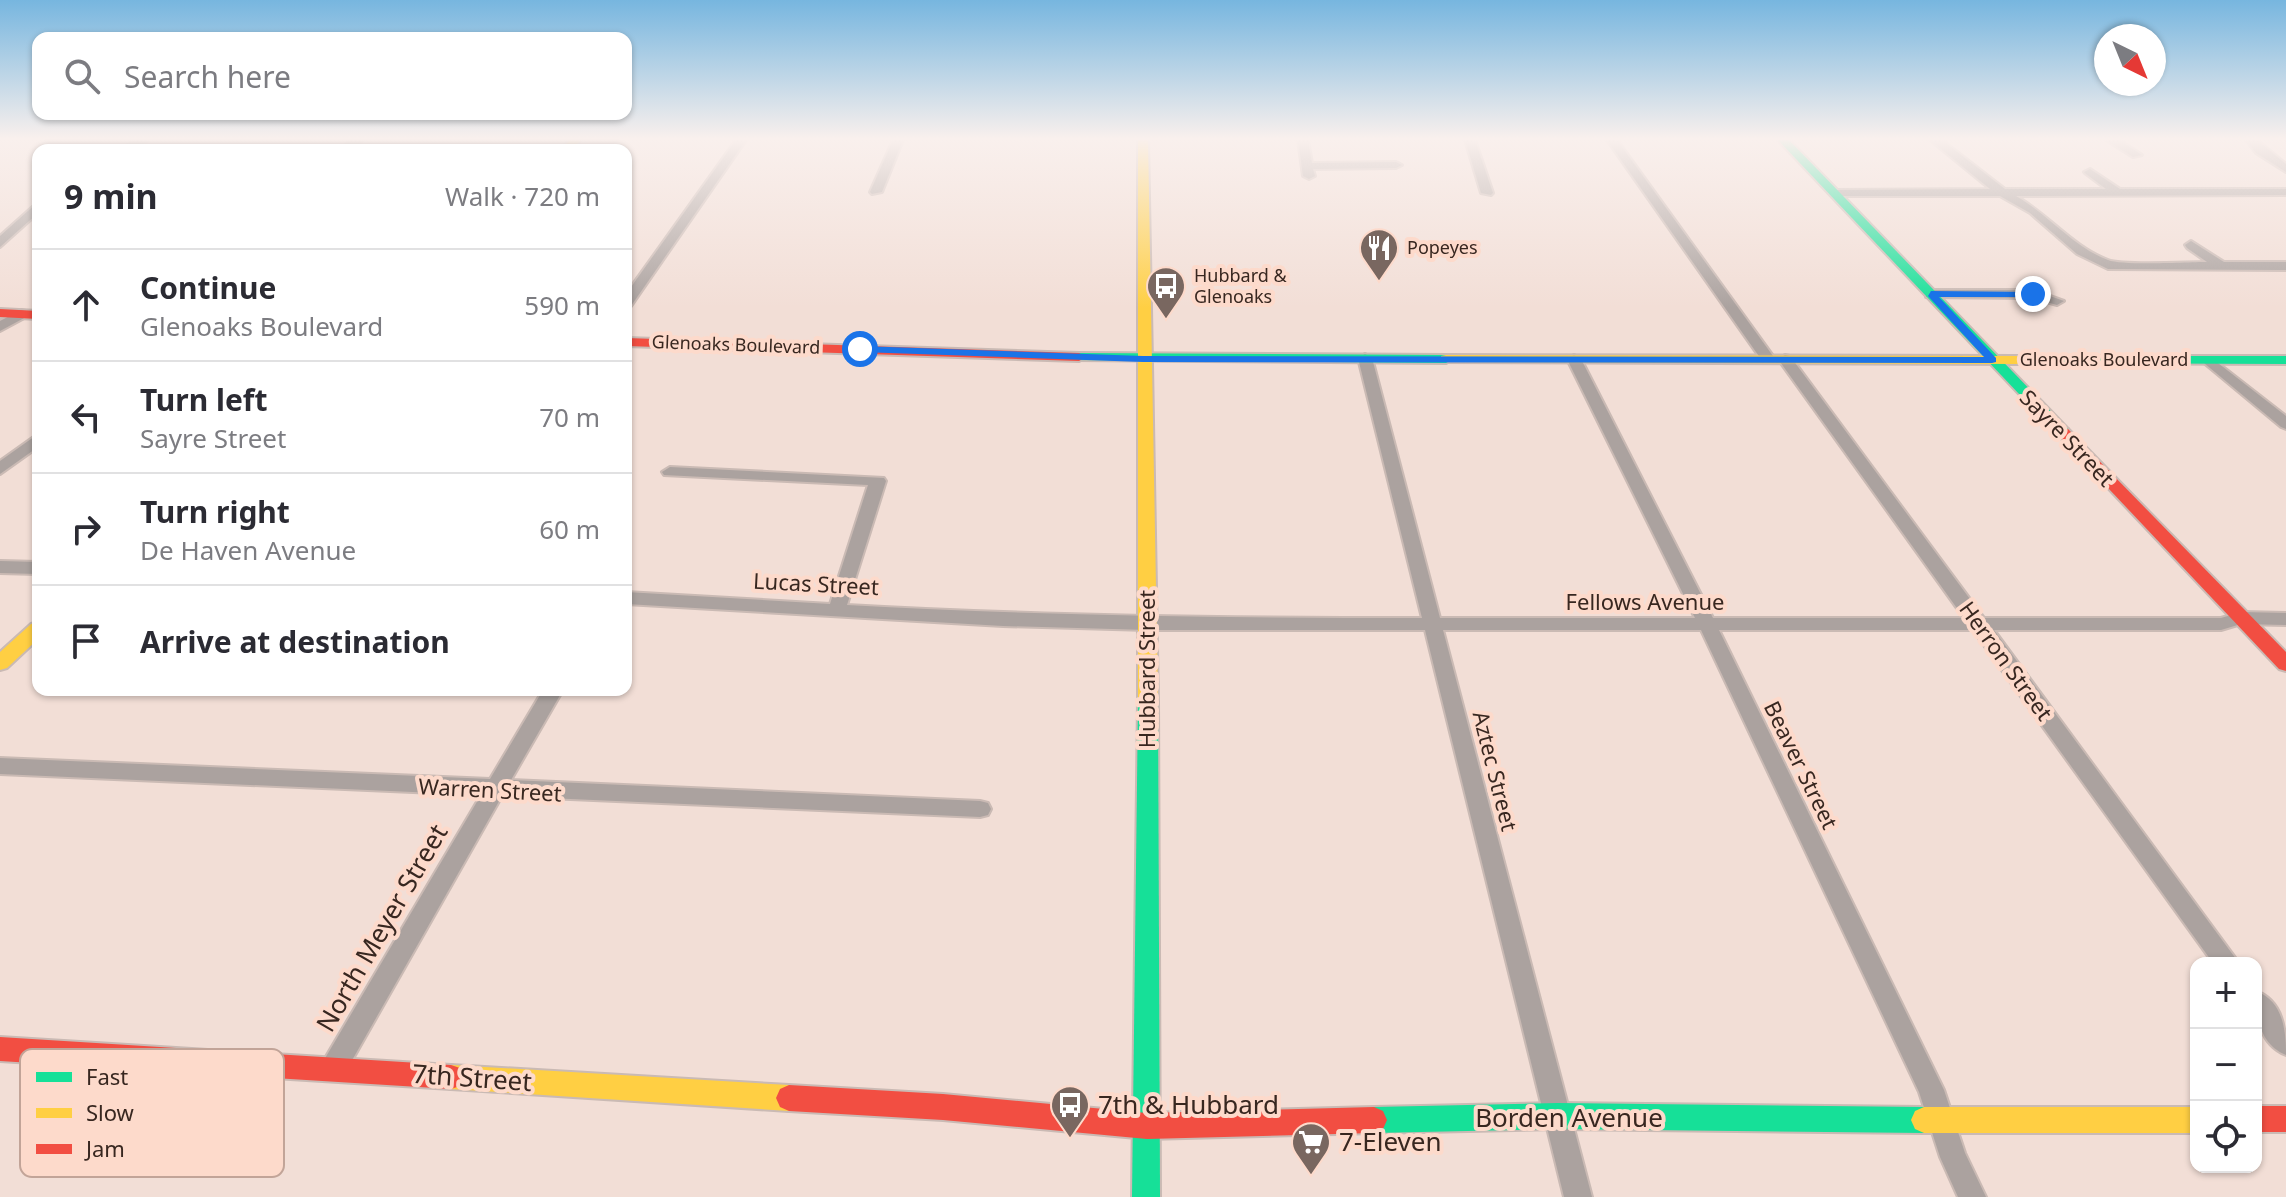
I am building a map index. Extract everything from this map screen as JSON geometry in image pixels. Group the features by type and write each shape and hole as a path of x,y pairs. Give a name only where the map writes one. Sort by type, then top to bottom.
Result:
{"main road":[{"name":"Hubbard Street","path":"1143,196 1148,624 1146,1197"},
{"name":"Sayre Street","path":"1838,196 2286,664"},
{"path":"0,313 29,314"},
{"name":"Glenoaks Boulevard","path":"632,342 1143,359 2286,360"},
{"path":"0,663 32,634"},
{"name":"7th Street","path":"0,1049 20,1050"},
{"name":"7th Street","path":"284,1066 943,1107"},
{"name":"Borden Avenue","path":"943,1107 1147,1126 1558,1116 2190,1120"},
{"path":"2262,1119 2286,1119"}],"street":[{"path":"632,294 702,196"},
{"name":"Herron Street","path":"1654,196 1979,626 2223,957"},
{"path":"2008,196 2034,211 2081,251 2108,265 2286,266"},
{"path":"0,243 32,212"},
{"path":"2191,245 2220,265"},
{"path":"1931,294 2033,294 2057,301"},
{"path":"0,327 29,314"},
{"name":"Aztec Street","path":"1365,358 1578,1197"},
{"name":"Beaver Street","path":"1574,359 1708,626 1931,1090 1939,1120 1972,1197"},
{"path":"2209,360 2286,424"},
{"path":"0,469 32,444"},
{"path":"670,472 878,481 837,609"},
{"path":"0,567 32,568"},
{"name":"Lucas Street","path":"632,598 1003,620"},
{"name":"Fellows Avenue","path":"1003,620 1148,624 1979,626 2221,624 2241,618 2286,619"},
{"name":"North Meyer Street","path":"333,1069 549,696"},
{"name":"Warren Street","path":"0,766 980,809"},
{"path":"2262,1010 2286,1043"}],"traffic: fast":[{"path":"1837,196 2063,432"},
{"path":"1079,357 1446,359"},
{"path":"2019,360 2286,360"},
{"path":"1146,1197 1148,702"},
{"path":"1374,1120 1558,1116 1924,1120"}],"traffic: slow":[{"path":"1143,196 1148,702"},
{"path":"1446,359 2019,360"},
{"path":"0,663 32,634"},
{"path":"451,1077 789,1098"},
{"path":"1924,1120 2190,1120"}],"traffic: jam":[{"path":"0,313 32,315"},
{"path":"632,342 1079,357"},
{"path":"2063,432 2286,664"},
{"path":"0,1049 20,1050"},
{"path":"284,1067 451,1077"},
{"path":"789,1098 943,1107 1147,1126 1374,1120"},
{"path":"2262,1119 2286,1119"}],"place":[{"name":"Popeyes","path":"1379,282"},
{"name":"Hubbard & Glenoaks","path":"1166,320"},
{"name":"7th & Hubbard","path":"1070,1139"},
{"name":"7-Eleven","path":"1311,1176"}],"route":[{"path":"860,349 1143,359 1992,360 1931,294 2033,294"}]}
